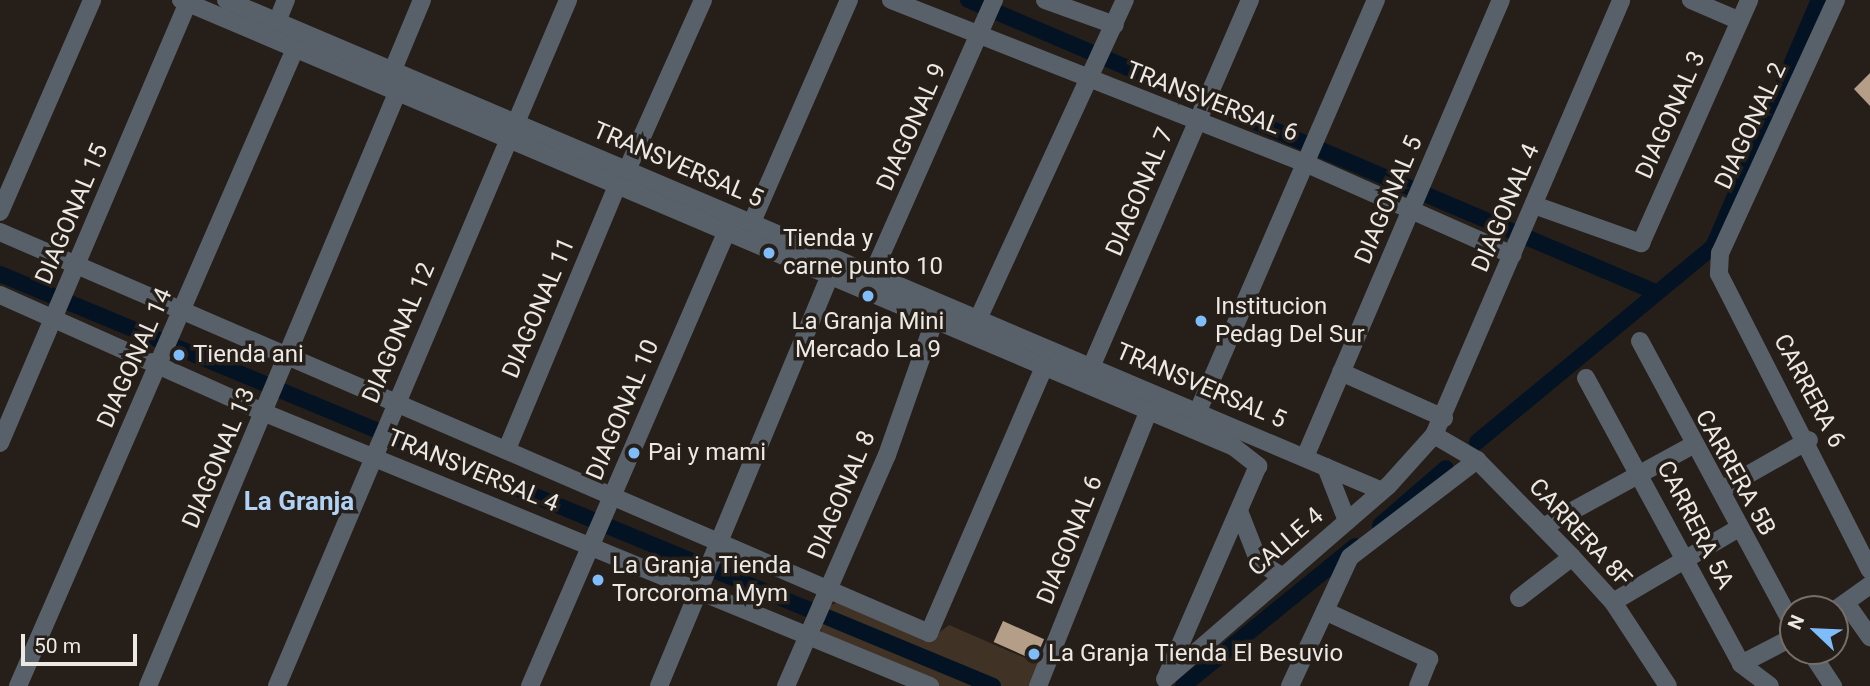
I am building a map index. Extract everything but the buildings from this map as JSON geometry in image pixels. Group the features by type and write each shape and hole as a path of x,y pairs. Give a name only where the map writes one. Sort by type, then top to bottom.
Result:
{"street":[{"path":"0,212 92,0"},
{"name":"TRANSVERSAL 5","path":"226,0 516,123 727,230 1234,447 1258,466"},
{"path":"277,22 286,0"},
{"path":"392,72 422,0"},
{"name":"DIAGONAL 12","path":"276,686 568,0"},
{"name":"DIAGONAL 11","path":"507,449 622,178 703,0"},
{"path":"752,222 849,0"},
{"name":"TRANSVERSAL 6","path":"891,0 980,33 1085,81 1311,151 1412,210 1518,243"},
{"name":"DIAGONAL 9","path":"873,273 994,0"},
{"name":"TRANSVERSAL 6","path":"1045,0 1115,25"},
{"path":"979,317 1093,63 1115,25 1125,0"},
{"name":"DIAGONAL 7","path":"1092,365 1250,0"},
{"path":"1198,411 1376,0"},
{"name":"DIAGONAL 5","path":"1303,456 1424,183 1501,0"},
{"name":"DIAGONAL 4","path":"1434,435 1444,418 1621,0"},
{"path":"1691,0 1740,21"},
{"name":"DIAGONAL 3","path":"1534,205 1634,245 1643,239 1749,0"},
{"name":"DIAGONAL 2","path":"1719,274 1720,253 1836,0"},
{"name":"TRANSVERSAL 5","path":"186,1 509,141 752,222 1382,491"},
{"name":"DIAGONAL 15","path":"0,443 74,274 186,1"},
{"name":"DIAGONAL 14","path":"18,686 295,49"},
{"name":"DIAGONAL 13","path":"149,686 282,374 397,93"},
{"name":"DIAGONAL 10","path":"530,686 727,230"},
{"path":"0,232 74,274 183,311 394,406 507,449 611,500 717,547 929,633 1045,367"},
{"name":"CARRERA 6","path":"1719,274 1809,440 1870,570"},
{"path":"659,686 830,275"},
{"name":"TRANSVERSAL 4","path":"0,295 57,312 160,364 267,409 813,629 930,686"},
{"name":"DIAGONAL 8","path":"786,686 887,455 935,319"},
{"name":"CARRERA 5B","path":"1640,341 1691,446 1721,490 1737,529 1779,601"},
{"path":"1341,372 1444,418"},
{"name":"CARRERA 5A","path":"1586,378 1643,475 1684,561 1741,664 1770,686"},
{"name":"DIAGONAL 6","path":"1038,686 1148,412"},
{"name":"CARRERA 8F","path":"1434,435 1476,460 1572,557 1613,602 1668,686"},
{"name":"CALLE 4","path":"1163,683 1382,491 1434,435"},
{"path":"1721,490 1809,440"},
{"path":"1543,527 1643,475 1691,446"},
{"path":"1163,683 1258,466 1303,456"},
{"path":"1290,686 1343,567 1476,460"},
{"path":"1326,467 1347,521"},
{"path":"1239,511 1259,562 1283,577"},
{"path":"1613,602 1737,529"},
{"path":"1519,598 1572,557"},
{"path":"1849,600 1870,585"},
{"path":"1325,611 1429,659 1418,686"},
{"path":"1849,615 1870,636"},
{"path":"1741,664 1779,644"},
{"path":"1819,665 1833,686"}],"shaded area":[{"path":"840,601 933,637 949,625 1039,664 1029,686 938,686 823,638 820,624 827,607"}],"waterway":[{"path":"968,0 1653,291"},
{"path":"1477,442 1713,247 1819,0"},
{"path":"0,274 993,686"},
{"path":"1380,525 1446,468"},
{"path":"1183,686 1355,546"}],"place":[{"name":"Tienda y carne punto 10","path":"769,253"},
{"name":"La Granja Mini Mercado La 9","path":"868,296"},
{"name":"Institucion Pedag Del Sur","path":"1201,321"},
{"name":"Tienda ani","path":"179,355"},
{"name":"Pai y mami","path":"634,453"},
{"name":"La Granja Tienda Torcoroma Mym","path":"598,580"},
{"name":"La Granja Tienda El Besuvio","path":"1034,654"}],"district":[{"name":"La Granja","path":"299,502"}]}
